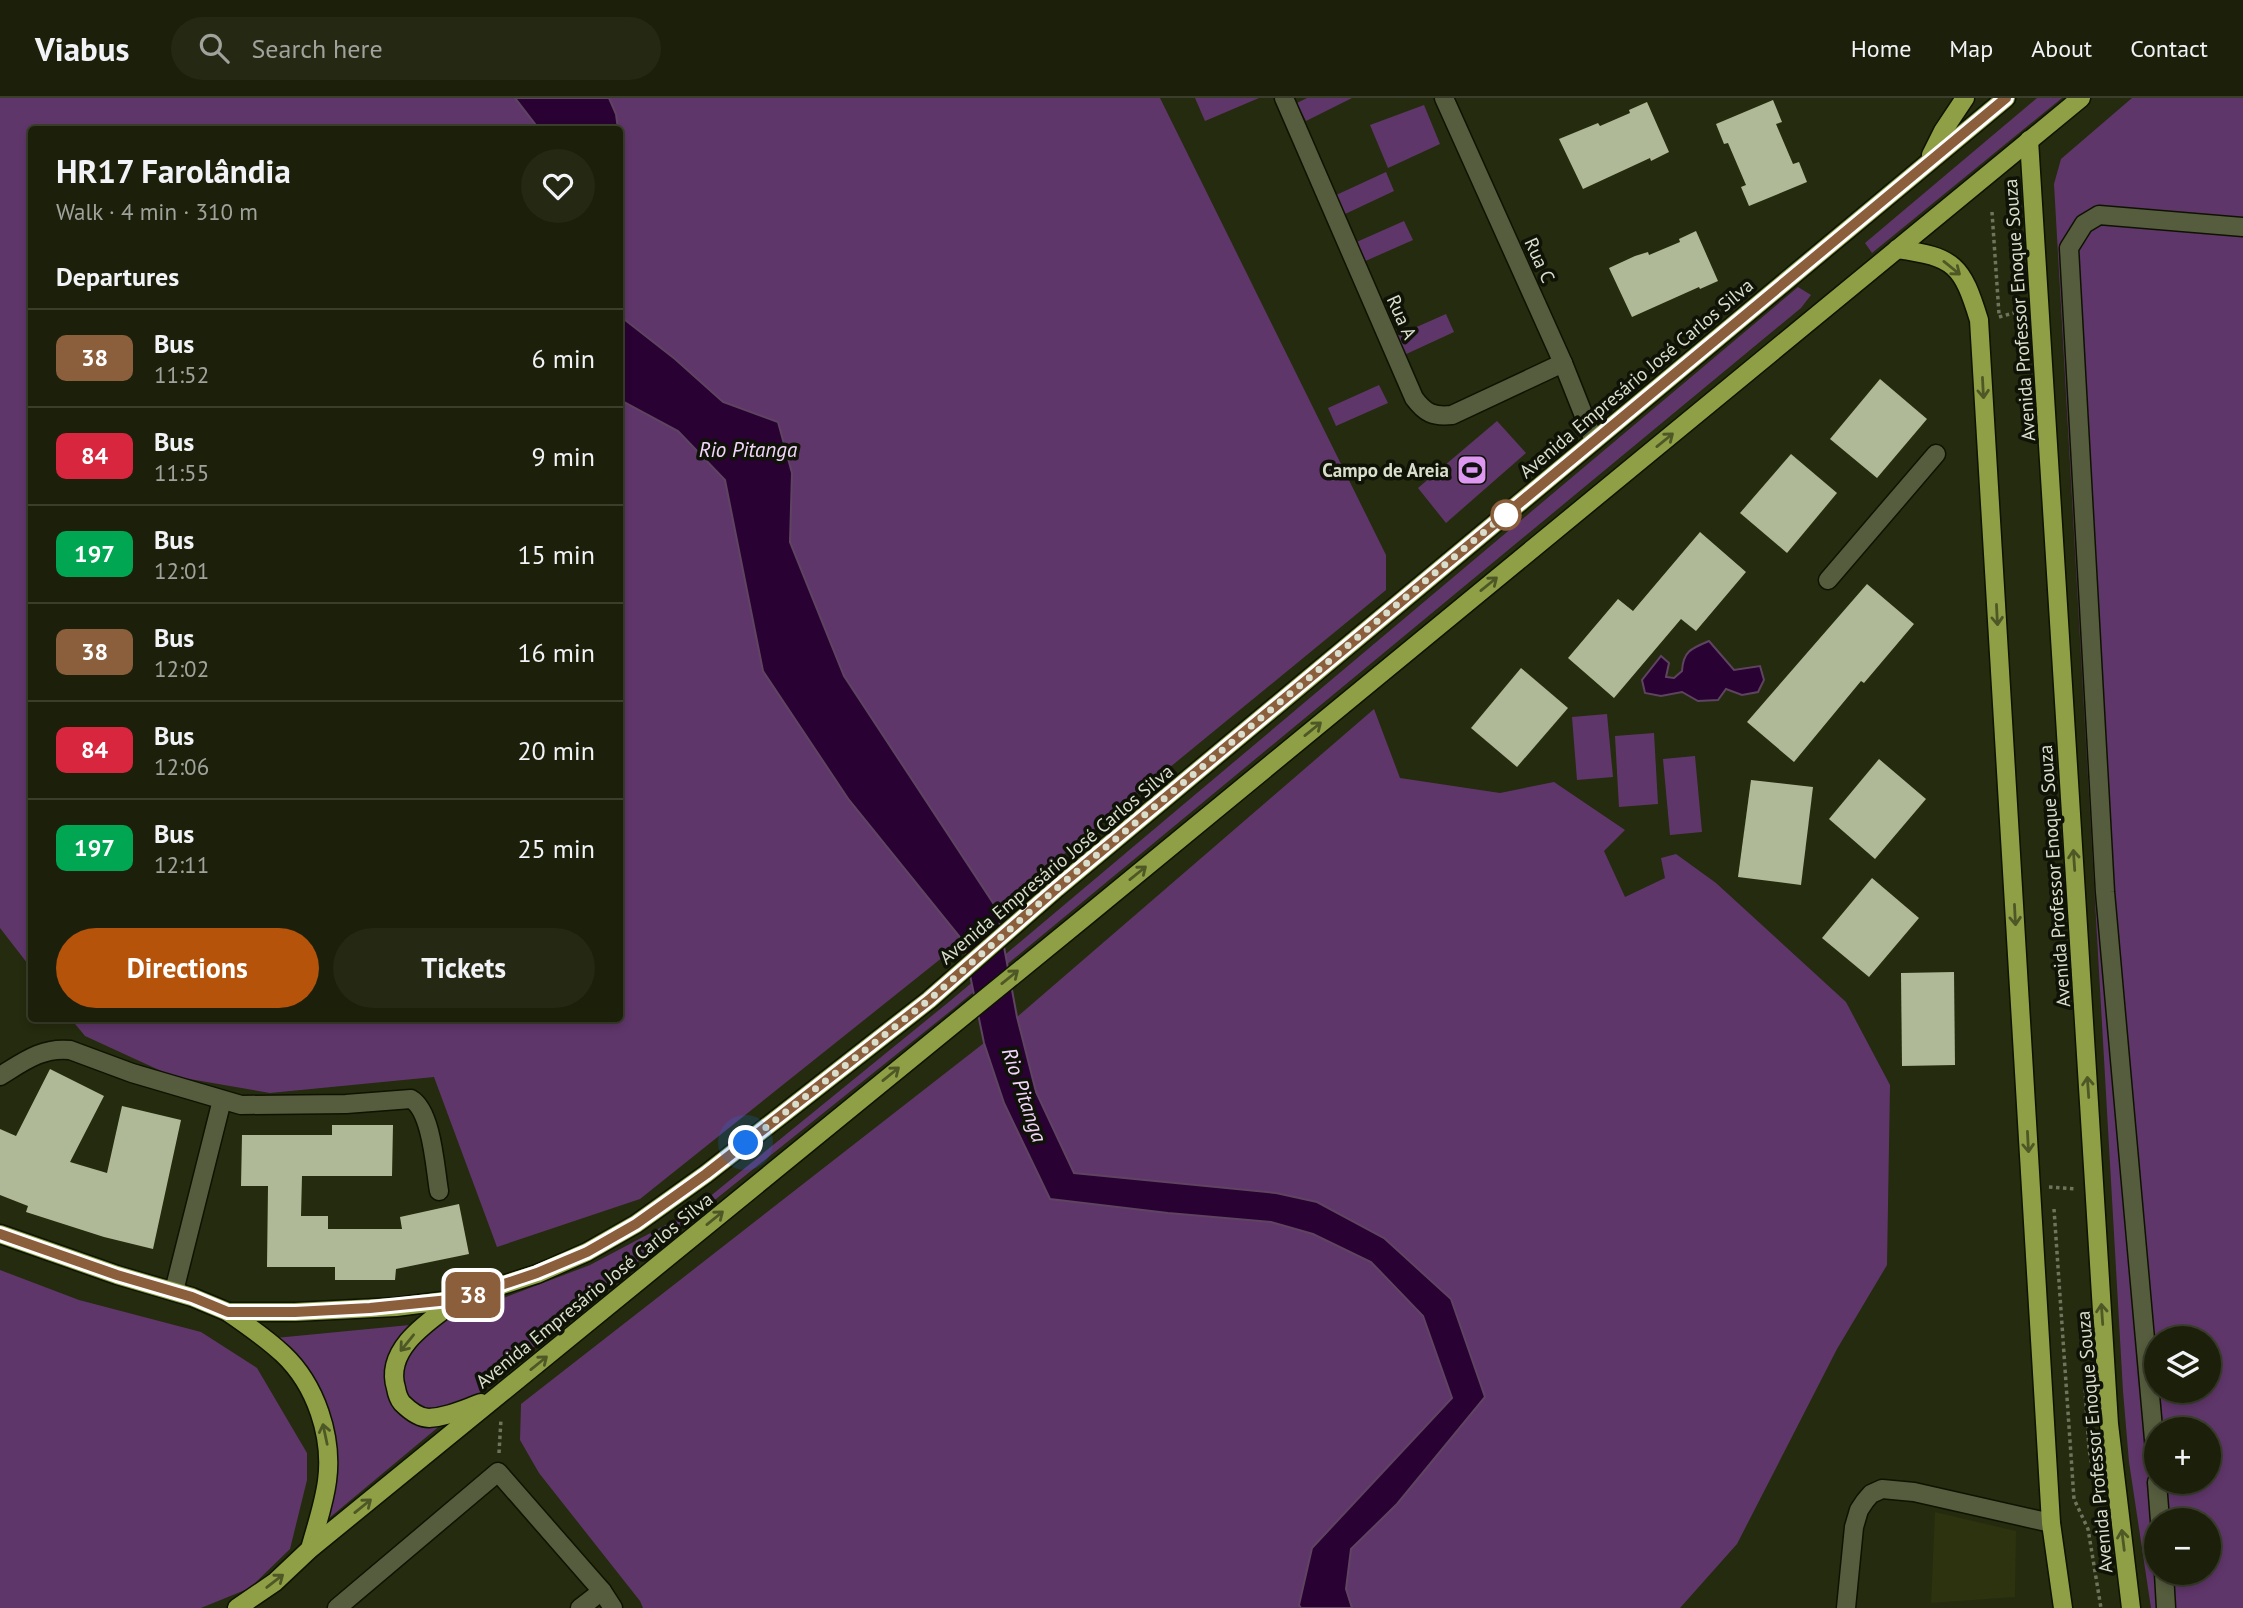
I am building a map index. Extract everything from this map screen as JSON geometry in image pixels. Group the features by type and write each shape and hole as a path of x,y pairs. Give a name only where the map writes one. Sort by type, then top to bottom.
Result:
{"main road":[{"path":"1927,163 1964,98"},
{"name":"Avenida Empresário José Carlos Silva","path":"0,1234 117,1275 174,1291 228,1312 370,1308 459,1299 537,1273 587,1252 636,1224 706,1174 929,1000 1057,888 2006,98"},
{"name":"Avenida Empresário José Carlos Silva","path":"237,1608 275,1581 310,1549 1085,917 2081,98"},
{"name":"Avenida Professor Enoque Souza","path":"2029,140 2109,1424 2131,1608"},
{"name":"Avenida Professor Enoque Souza","path":"1897,249 1936,256 1955,267 1968,284 1979,320 2051,1523 2063,1608"},
{"path":"459,1299 416,1332 400,1352 396,1360 394,1381 399,1400 410,1411 426,1418 449,1415 498,1396"},
{"path":"228,1312 285,1356 298,1371 318,1410 329,1456 327,1481 310,1549"}],"street":[{"name":"Rua A","path":"1284,98 1414,398 1423,411 1432,415 1452,415 1563,363"},
{"name":"Rua C","path":"1444,98 1563,363 1594,441"},
{"path":"2152,1417 2105,892 2069,248 2084,224 2099,215 2243,228"},
{"path":"1828,580 1936,454"},
{"path":"0,1076 35,1054 62,1049 241,1105 346,1104 411,1099 420,1104 428,1127 439,1191"},
{"path":"174,1291 222,1100"},
{"path":"337,1608 498,1472 602,1591 612,1608"},
{"path":"1846,1608 1854,1527 1859,1510 1871,1494 1882,1489 1914,1492 2051,1523"},
{"path":"2058,1583 2058,1608"},
{"path":"2165,1585 2166,1608"},
{"path":"580,1608 602,1591"}],"path":[{"path":"1992,212 1999,317 2022,310"},
{"path":"2031,1186 2075,1189 2094,1183"},
{"path":"2053,1201 2074,1499 2088,1529 2101,1608"},
{"path":"498,1396 498,1472"}],"shaded area":[{"path":"0,98 515,98 537,126 28,126 28,964 0,928"},
{"path":"609,98 1160,98 1386,555 1386,590 997,909 844,676 790,542 792,473 778,423 723,402 675,359 623,318 623,126 618,126"},
{"path":"1195,98 1259,98 1205,121"},
{"path":"1307,98 1352,98 1306,121 1297,103"},
{"path":"2037,98 2062,98 1872,253 1865,243"},
{"path":"2132,98 2243,98 2243,1608 2151,1608 2148,1585 2221,1585 2221,1508 2144,1508 2144,1562 2129,1462 2054,184 2061,159"},
{"path":"1424,105 1440,144 1388,168 1370,125"},
{"path":"1386,172 1394,191 1343,215 1334,196"},
{"path":"1404,221 1413,240 1361,263 1352,244"},
{"path":"1798,287 1811,295 1801,308 953,1009 605,1288 328,1519 331,1440 318,1397 265,1339 441,1322 590,1265 692,1211 950,1001"},
{"path":"1446,314 1454,332 1402,356 1394,337"},
{"path":"1379,385 1388,403 1336,426 1328,408"},
{"path":"623,402 678,431 725,480 763,672 963,941 640,1199 497,1247 434,1077 270,1093 172,1076 85,1036 73,1022 623,1022"},
{"name":"Campo de Areia","path":"1497,421 1526,453 1446,523 1418,488"},
{"path":"1374,709 1400,778 1500,793 1554,782 1625,830 1604,851 1625,897 1665,878 1661,858 1676,854 1716,883 1846,1002 1890,1085 1887,1265 1837,1349 1737,1544 1680,1608 1352,1608 1346,1589 1351,1549 1397,1504 1485,1397 1451,1299 1317,1202 1276,1193 1074,1173 1036,1092 1017,1017"},
{"path":"1607,714 1613,777 1577,780 1572,717"},
{"path":"1654,733 1658,804 1619,807 1615,736"},
{"path":"1695,756 1702,832 1670,835 1663,759"},
{"path":"984,1043 1004,1103 1050,1199 1271,1222 1313,1234 1371,1262 1423,1316 1452,1398 1389,1468 1299,1604 1301,1608 643,1608 539,1473 520,1440 521,1404"},
{"path":"0,1270 79,1300 201,1332 257,1368 307,1453 307,1480 290,1549 250,1588 201,1608 0,1608"},
{"path":"1935,1512 2016,1531 2015,1597 1931,1603"}],"water":[{"path":"515,98 609,98 618,126 537,126"},
{"name":"Rio Pitanga","path":"623,318 675,359 723,402 778,422 792,473 790,542 844,676 997,909 1017,1017 1036,1092 1074,1173 1276,1193 1317,1202 1384,1238 1451,1299 1485,1397 1397,1504 1351,1549 1346,1589 1352,1608 1301,1608 1299,1605 1312,1548 1452,1398 1423,1316 1371,1262 1313,1234 1271,1222 1050,1199 1004,1103 984,1043 963,941 849,800 763,671 725,480 678,431 623,402"},
{"path":"1709,641 1734,670 1760,666 1764,680 1758,692 1742,695 1726,689 1718,700 1698,701 1682,692 1661,696 1645,693 1642,680 1661,656 1669,663 1666,677 1674,678 1682,671 1689,651"}],"building":[{"path":"1773,100 1782,122 1776,124 1793,164 1799,162 1807,182 1749,206 1741,187 1746,185 1728,143 1724,144 1716,124"},
{"path":"1647,102 1669,152 1583,189 1559,139 1598,123 1600,126"},
{"path":"1696,231 1718,281 1632,317 1609,268 1635,256 1648,252 1649,255 1680,242 1679,239"},
{"path":"1880,379 1927,419 1877,478 1830,439"},
{"path":"1791,454 1837,493 1787,553 1740,513"},
{"path":"1700,532 1746,572 1696,631 1681,619 1614,698 1568,658 1618,599 1633,611"},
{"path":"1867,584 1914,624 1864,683 1861,681 1794,762 1747,722"},
{"path":"1521,668 1568,708 1517,767 1471,728"},
{"path":"1879,759 1926,799 1875,859 1829,819"},
{"path":"1751,780 1813,787 1801,885 1738,877"},
{"path":"1872,878 1919,918 1869,977 1822,938"},
{"path":"1954,972 1955,1065 1902,1066 1901,973"},
{"path":"50,1069 104,1096 70,1162 107,1173 122,1106 181,1120 153,1249 104,1237 26,1212 28,1206 0,1195 0,1129 16,1136"},
{"path":"332,1125 393,1125 392,1176 302,1176 301,1216 328,1216 328,1229 402,1229 400,1217 459,1204 469,1254 396,1269 395,1280 335,1280 335,1267 267,1267 268,1186 241,1186 242,1135 332,1135"}],"bus line":[{"name":"38","path":"0,1234 117,1275 192,1297 228,1312 295,1312 442,1302 537,1273 587,1252 636,1224 706,1174 929,1000 1057,888 2006,98"}],"place":[{"name":"Campo de Areia","path":"1472,470"}],"route":[{"path":"746,1143 929,1000 1057,888 1508,512 1506,515"}]}
